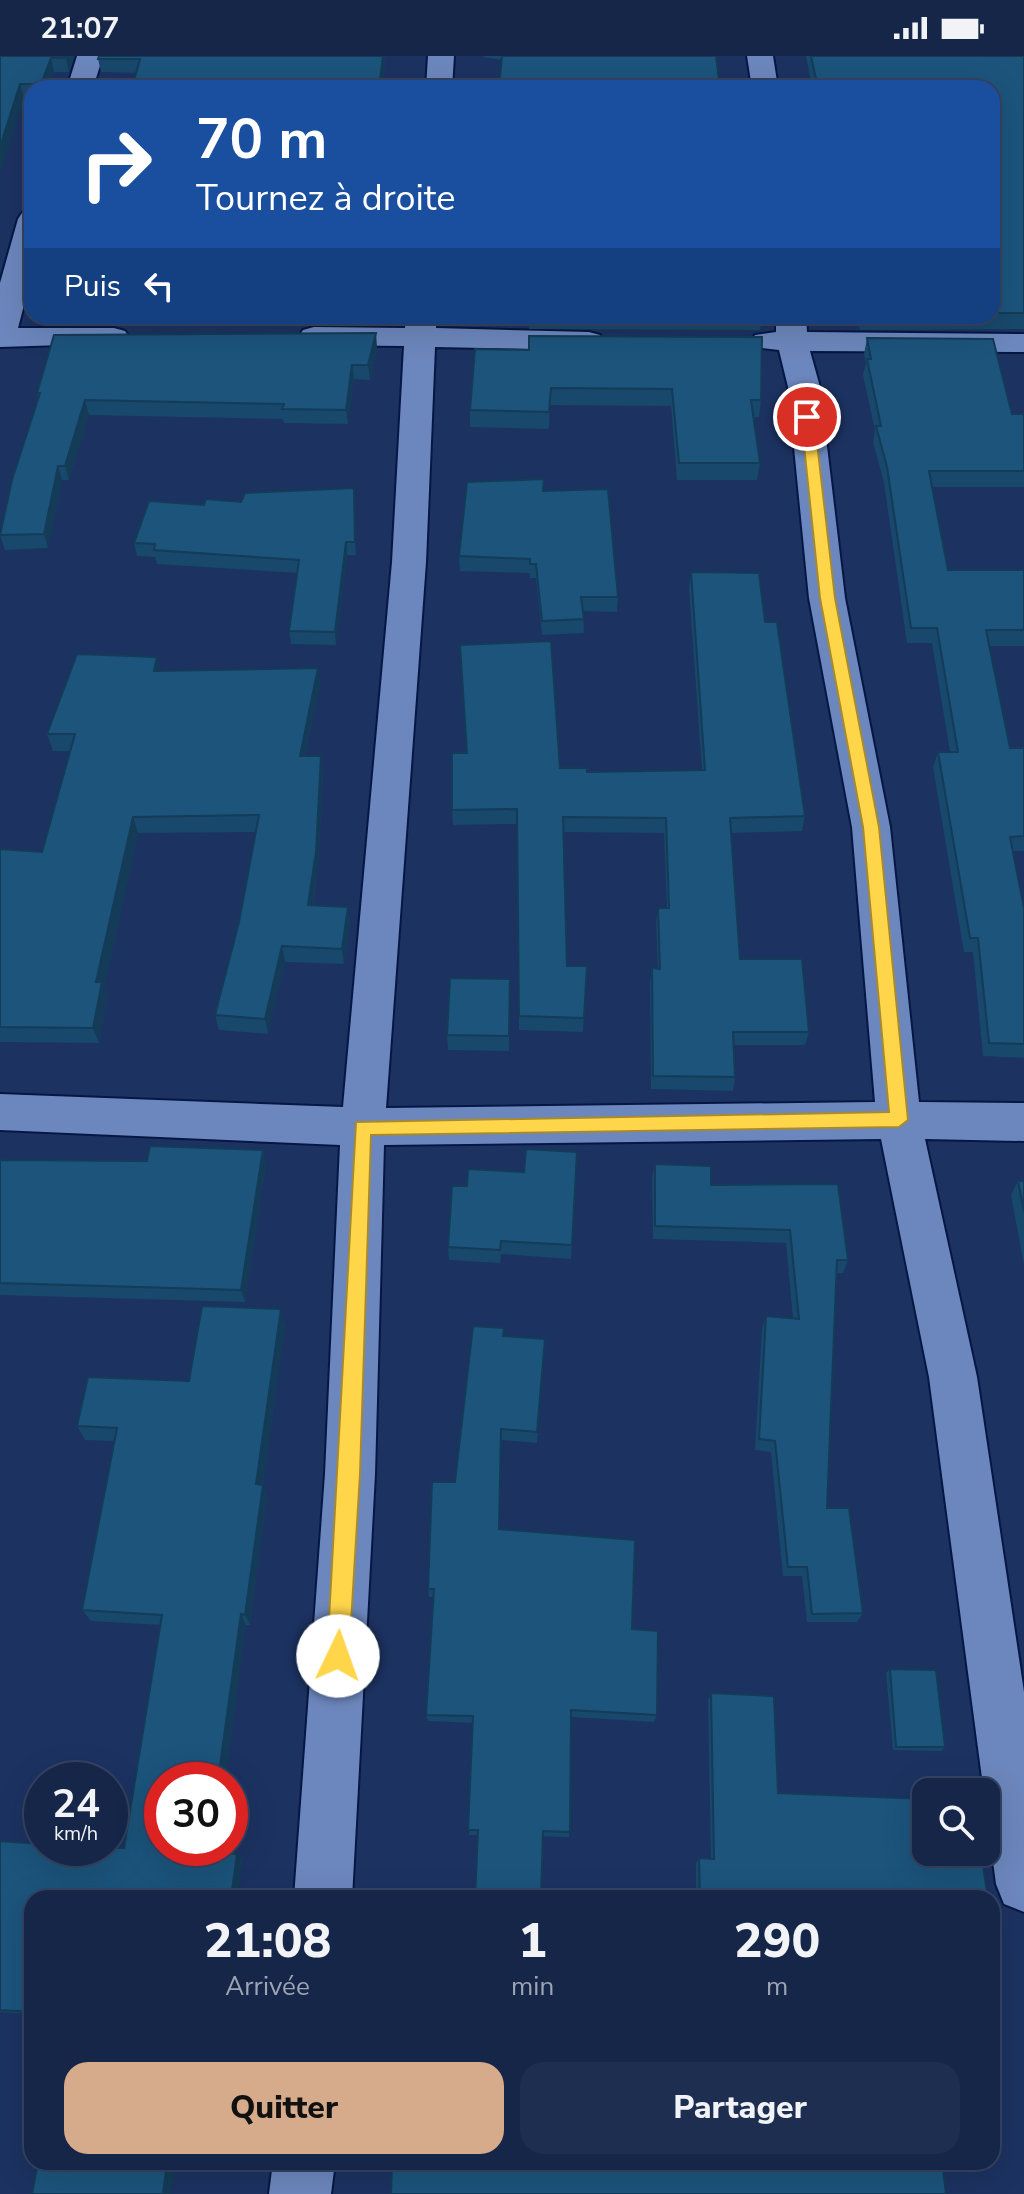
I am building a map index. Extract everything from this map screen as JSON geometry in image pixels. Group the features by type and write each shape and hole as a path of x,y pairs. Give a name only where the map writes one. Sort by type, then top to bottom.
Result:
{"street":[{"path":"82,80 90,56"},
{"path":"440,80 441,56"},
{"path":"760,56 764,80"},
{"path":"24,248 0,337 142,337"},
{"path":"283,336 420,326 505,341 617,341"},
{"path":"324,1890 350,1474 363,1127 409,562 420,326"},
{"path":"744,341 791,329 1024,343"},
{"path":"791,329 804,387 827,598 871,827 899,1120 953,1377 1024,1884"},
{"path":"0,1112 363,1127 899,1120 1024,1122"},
{"path":"300,2194 303,2170"}],"building":[{"path":"0,56 67,56 51,58 43,80 24,80 24,84 20,84 0,147"},
{"path":"99,56 383,56 380,80 134,80 140,59 98,59"},
{"path":"502,56 716,56 719,80 500,80"},
{"path":"811,56 1024,56 1024,313 1000,313 1000,80 816,80"},
{"path":"376,333 368,365 352,365 346,410 282,409 284,404 85,400 65,466 58,466 44,534 0,535 12,480 40,393 37,393 54,335"},
{"path":"529,336 762,337 761,400 751,400 760,463 679,463 672,389 551,388 549,412 470,410 475,349 529,350"},
{"path":"867,338 993,339 1012,414 1024,414 1024,471 929,471 948,570 1024,570 1024,630 986,630 1010,748 1024,748 1024,836 1010,837 1024,908 1024,1044 989,1043 978,938 970,938 938,752 958,752 937,628 911,628 887,467 876,426 881,426 867,359 871,359"},
{"path":"544,479 543,491 608,489 618,597 581,597 584,619 542,621 536,564 530,564 530,559 459,556 467,482"},
{"path":"354,488 355,542 346,542 335,632 289,631 299,560 154,550 155,544 134,543 149,501 204,505 206,499 241,502 245,493"},
{"path":"691,572 759,573 765,622 777,622 805,816 730,818 740,959 802,959 809,1032 733,1032 735,1077 653,1076 652,968 660,969 658,908 669,908 666,818 563,817 567,966 587,966 584,1018 519,1016 517,809 452,810 452,753 467,753 460,645 551,641 560,768 587,768 587,772 705,770"},
{"path":"77,654 157,657 154,671 318,668 300,756 321,756 316,852 308,905 348,907 342,949 282,946 265,1019 215,1015 239,922 259,815 133,817 96,982 102,982 93,1028 0,1027 0,849 42,852 75,734 47,734"},
{"path":"450,978 510,979 509,1036 447,1035"},
{"path":"150,1146 263,1150 241,1290 0,1283 0,1160 147,1161"},
{"path":"526,1149 577,1152 572,1245 501,1241 500,1250 448,1247 452,1186 467,1186 468,1169 524,1172"},
{"path":"655,1164 711,1166 711,1185 838,1184 848,1260 837,1260 827,1508 849,1508 863,1613 812,1614 807,1567 788,1567 775,1441 759,1439 766,1316 799,1319 790,1230 655,1226"},
{"path":"1018,1181 1024,1181 1024,1212"},
{"path":"202,1306 281,1309 256,1484 263,1485 220,1762 144,1762 144,1866 235,1866 232,1890 24,1890 24,2012 0,2010 0,1841 24,1843 24,1866 128,1866 128,1823 162,1615 82,1610 117,1428 77,1426 88,1377 189,1381"},
{"path":"473,1326 504,1328 503,1336 545,1339 537,1432 501,1429 499,1529 635,1540 632,1629 658,1631 657,1715 571,1710 570,1832 543,1831 541,1890 475,1890 478,1830 468,1830 473,1716 426,1715 434,1589 428,1589 432,1482 455,1482"},
{"path":"890,1669 936,1670 945,1747 896,1747"},
{"path":"711,1693 774,1696 778,1793 912,1798 912,1866 983,1866 987,1890 700,1890 699,1858 714,1859"},
{"path":"36,2170 166,2170 163,2194 32,2194"},
{"path":"392,2170 943,2170 946,2194 391,2194"}],"route":[{"path":"338,1656 350,1474 363,1127 899,1120 871,827 827,598 807,417"}]}
